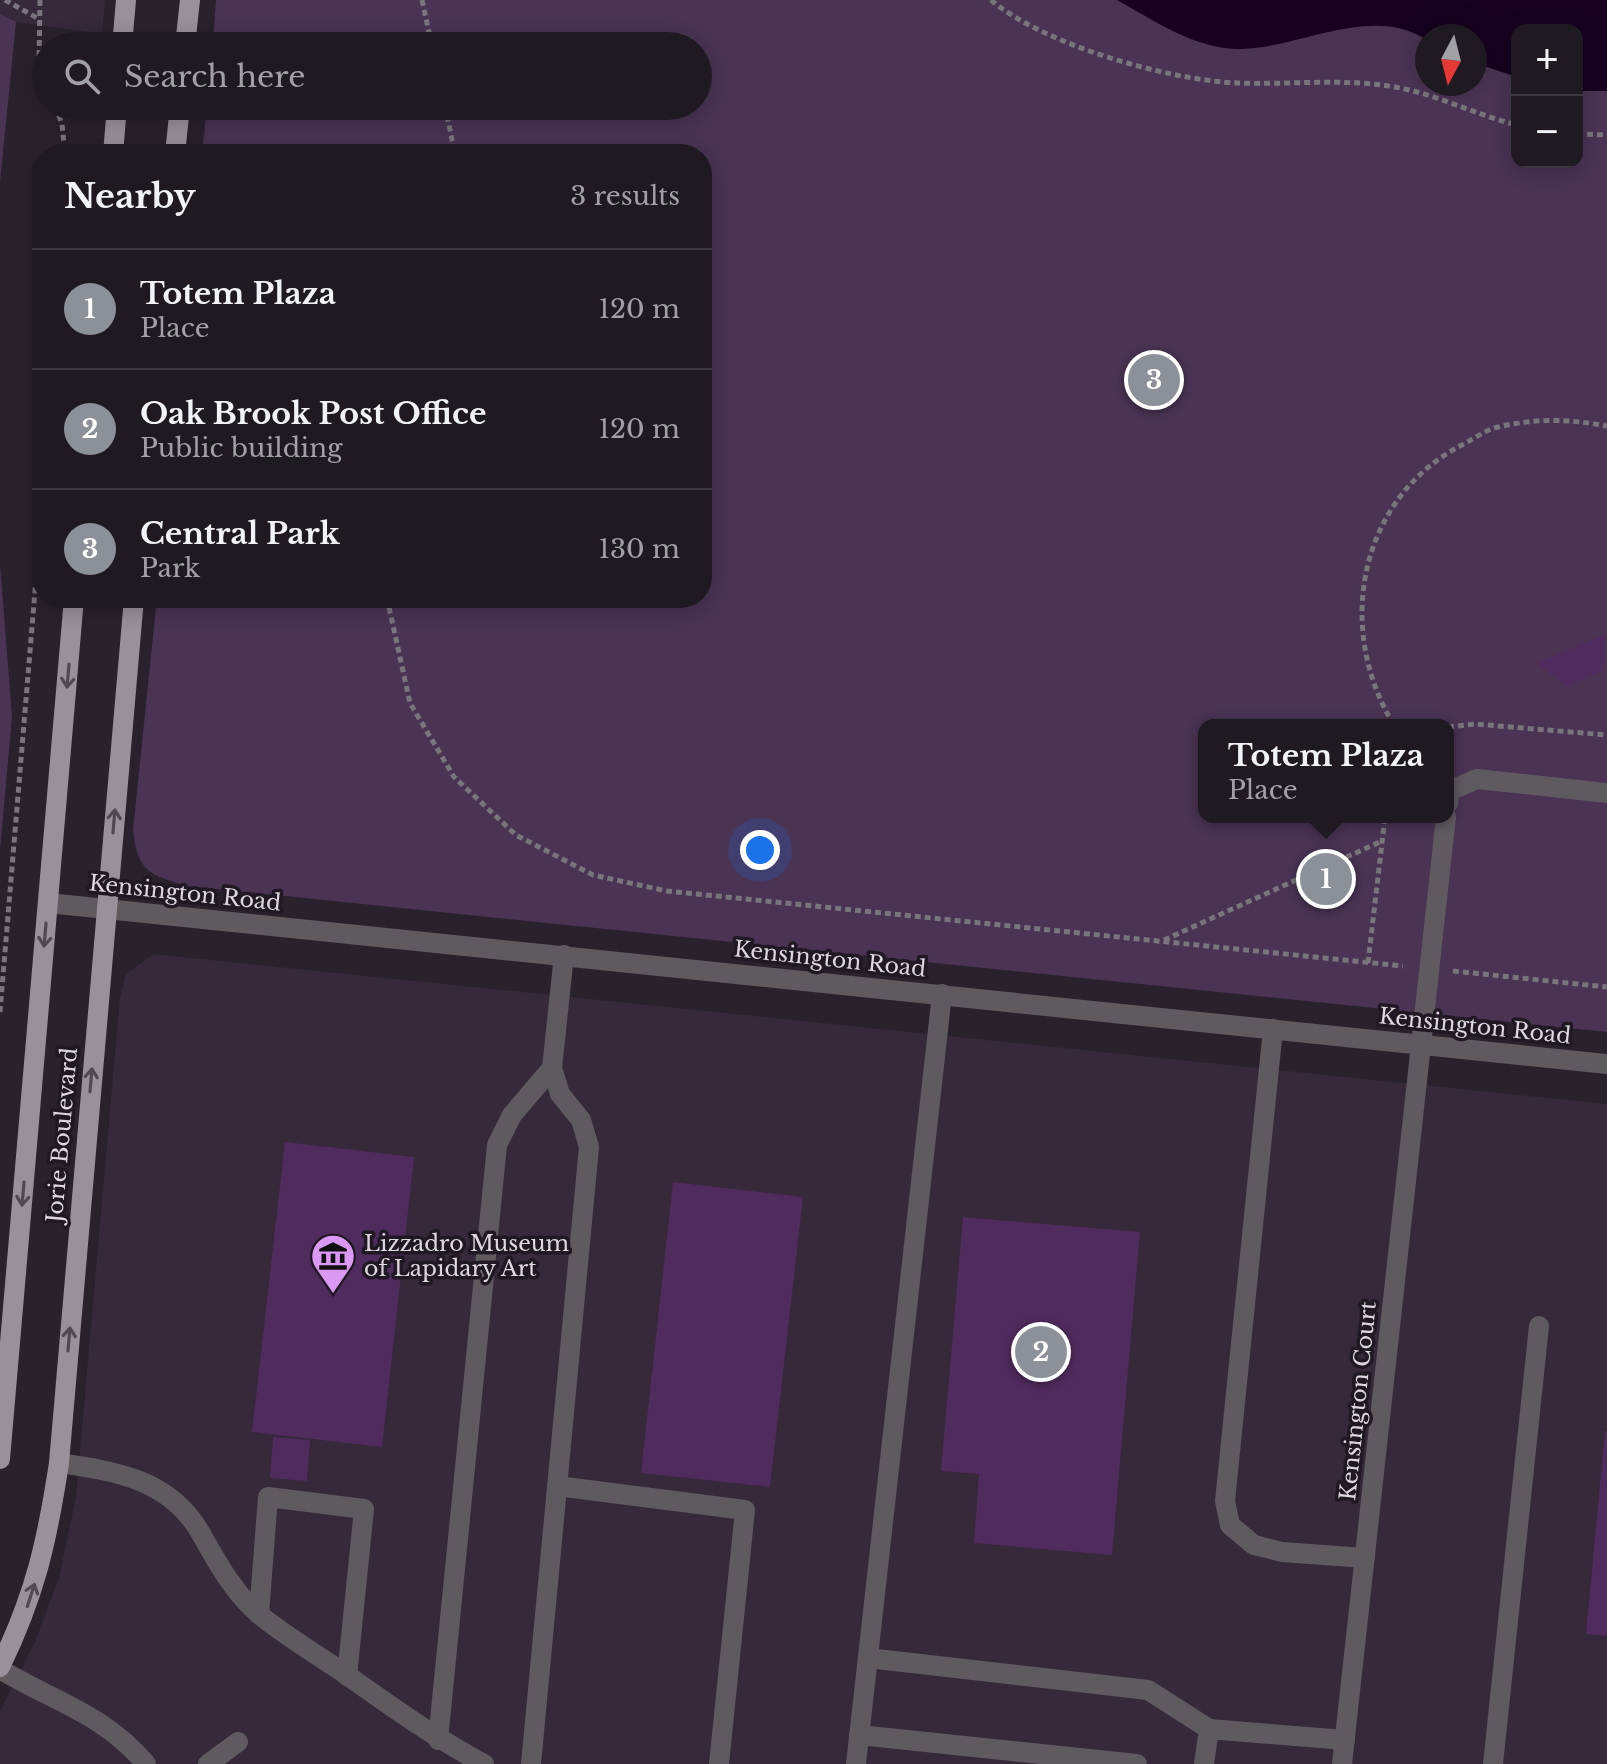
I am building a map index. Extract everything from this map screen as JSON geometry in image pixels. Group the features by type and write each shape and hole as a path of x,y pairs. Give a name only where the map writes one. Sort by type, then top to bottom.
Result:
{"main road":[{"path":"123,32 126,0"},
{"path":"187,32 190,0"},
{"path":"114,144 116,120"},
{"path":"176,144 179,120"},
{"name":"Jorie Boulevard","path":"0,1459 73,608"},
{"name":"Jorie Boulevard","path":"0,1668 23,1620 47,1544 59,1463 133,608"}],"lane":[{"path":"1454,789 1477,779 1607,793"},
{"name":"Kensington Court","path":"1348,1763 1345,1740 1445,823"},
{"name":"Kensington Road","path":"48,903 1607,1064"},
{"path":"531,1764 589,1147 581,1120 560,1094 552,1068 564,955"},
{"path":"856,1764 942,994"},
{"path":"1273,1029 1225,1501 1230,1525 1254,1545 1282,1552 1365,1558"},
{"path":"438,1740 497,1145 512,1115 552,1068"},
{"path":"1493,1764 1539,1326"},
{"path":"59,1463 146,1480 179,1506 198,1529 230,1582 259,1614 438,1740 484,1764"},
{"path":"557,1486 745,1510 719,1764"},
{"path":"259,1614 268,1497 364,1509 347,1676"},
{"path":"868,1658 1148,1690 1209,1729 1345,1740"},
{"path":"0,1668 114,1730 146,1764"},
{"path":"1204,1764 1209,1729"},
{"path":"859,1735 1137,1764"},
{"path":"208,1764 238,1742"}],"path":[{"path":"5,0 39,19"},
{"path":"39,32 40,0"},
{"path":"422,0 429,32"},
{"path":"991,0 1044,32 1121,61 1179,76 1234,83 1397,87 1511,123"},
{"path":"58,120 63,144"},
{"path":"448,120 453,144"},
{"path":"1583,134 1607,135"},
{"path":"1390,719 1375,696 1360,632 1366,566 1392,506 1437,459 1495,428 1561,418 1607,426"},
{"path":"0,1012 34,608"},
{"path":"389,608 410,703 454,777 516,835 593,875 667,891 1607,987"},
{"path":"1454,727 1487,724 1607,735"},
{"path":"1368,963 1384,823"},
{"path":"1161,941 1382,841"}],"shaded area":[{"path":"0,0 105,0 102,32 16,22 0,14"},
{"path":"216,0 1607,0 1607,1032 188,886 164,879 148,870 138,855 133,830 156,608 712,608 712,144 203,144 206,120 712,120 712,32 214,32"},
{"path":"1117,0 1607,0 1607,91 1583,91 1583,24 1511,24 1511,75 1487,67 1487,24 1415,24 1415,34 1384,26 1360,26 1265,47 1242,49 1208,45 1161,25"},
{"path":"0,14 16,22 0,182"},
{"path":"0,564 12,717 0,850"},
{"path":"153,954 1607,1104 1607,1764 0,1764 0,1711 35,1642 59,1578 76,1497 120,997 126,974"}],"building":[{"path":"1605,635 1602,671 1567,686 1536,663"},
{"name":"Lizzadro Museum of Lapidary Art","path":"285,1142 414,1157 382,1447 252,1432"},
{"path":"673,1182 803,1197 770,1487 641,1473"},
{"path":"963,1217 1140,1232 1112,1555 974,1543 979,1474 941,1471"},
{"path":"1607,1431 1607,1636 1586,1634"},
{"path":"273,1437 310,1440 307,1481 270,1478"}],"place":[{"name":"Central Park","path":"1154,380"},
{"name":"Totem Plaza","path":"1326,879"},
{"name":"Lizzadro Museum of Lapidary Art","path":"333,1295"},
{"name":"Oak Brook Post Office","path":"1041,1352"}]}
